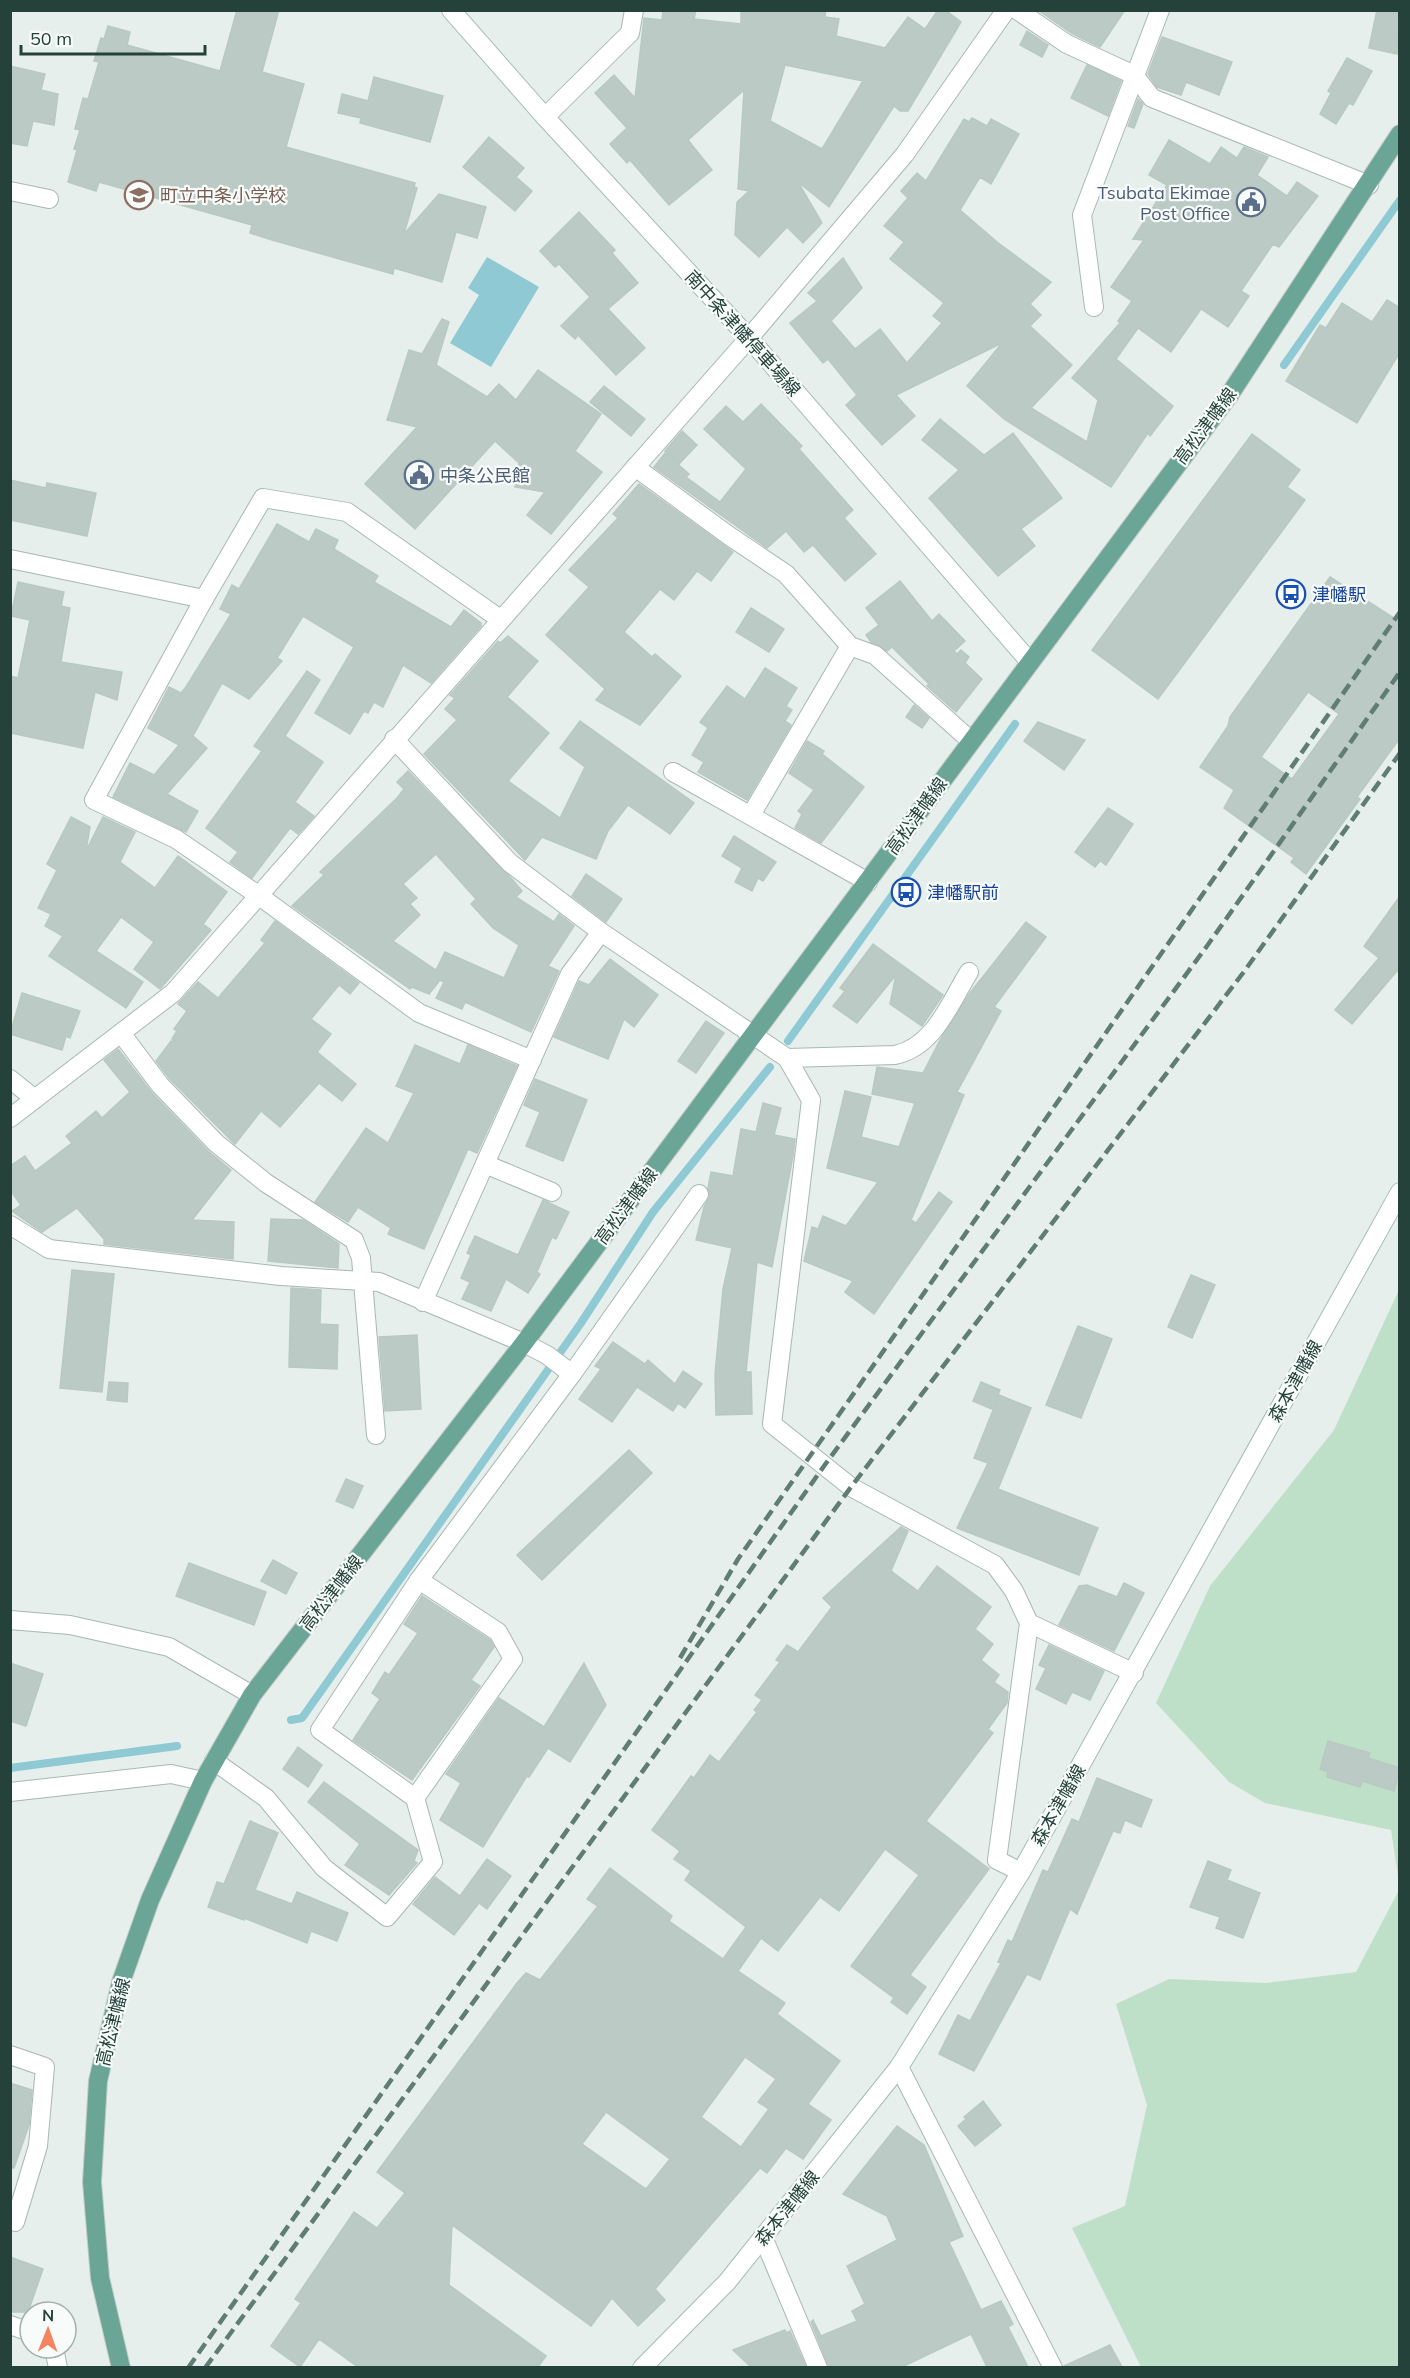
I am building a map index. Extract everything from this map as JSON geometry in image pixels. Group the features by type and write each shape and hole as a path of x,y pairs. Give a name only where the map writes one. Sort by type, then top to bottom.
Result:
{"main road":[{"name":"高松津幡線","path":"118,2359 100,2278 92,2182 98,2081 121,1982 150,1900 203,1780 252,1695 524,1343 868,882 1029,661 1230,394 1369,185 1400,134"}],"street":[{"name":"南中条津幡停車場線","path":"451,10 545,117 749,338 1029,661"},
{"path":"545,117 630,33 634,10"},
{"path":"10,1118 173,993 749,338 905,154 1006,10"},
{"path":"1017,10 1067,44 1134,75 1152,98 1369,185"},
{"path":"1094,307 1082,215 1160,10"},
{"path":"10,191 49,199"},
{"path":"635,467 786,574 850,646 875,655 971,741"},
{"path":"500,619 347,512 263,498 204,599 94,800 176,839 258,895 419,1013 532,1060"},
{"path":"10,559 204,599"},
{"path":"751,815 850,646"},
{"path":"394,739 510,863 601,932 787,1058 811,1100 772,1424 850,1487 995,1565 1014,1591 1029,1623 998,1860 1021,1872"},
{"path":"673,772 868,882"},
{"path":"423,1302 570,974 601,932"},
{"path":"787,1058 895,1055 910,1052 930,1036 969,972"},
{"path":"121,1033 160,1085 216,1143 266,1183 354,1240 361,1258 376,1435"},
{"path":"10,1079 35,1099"},
{"path":"485,1164 552,1192"},
{"name":"森本津幡線","path":"642,2367 727,2282 899,2067 1021,1872 1134,1673 1400,1192"},
{"path":"214,1761 266,1798 324,1868 387,1917 433,1862 415,1798 320,1730 419,1580 567,1370 699,1194"},
{"path":"10,1225 49,1249 281,1276 379,1282 524,1343 548,1355 567,1370"},
{"path":"415,1798 513,1659 498,1632 419,1580"},
{"path":"10,1620 70,1625 169,1647 252,1695"},
{"path":"1029,1623 1134,1673"},
{"path":"10,1792 171,1774 203,1780"},
{"path":"10,2055 45,2067 38,2146 15,2222"},
{"path":"899,2067 1053,2367"},
{"path":"763,2237 818,2367"}],"green space":[{"path":"1399,1290 1400,1889 1391,1830 1265,1803 1229,1782 1156,1703 1210,1586 1334,1430"},
{"path":"1399,1890 1399,2367 1141,2367 1072,2228 1125,2206 1147,2105 1116,2004 1169,1979 1266,1983 1356,1972"}],"water":[{"path":"487,257 539,287 491,367 450,343 479,295 468,288"}],"building":[{"name":"町立中条小学校","path":"237,10 279,10 262,72 304,84 286,147 415,183 414,187 417,188 404,234 439,194 486,207 477,238 456,232 442,282 394,268 393,274 272,240 250,233 252,225 99,182 96,191 68,182 80,130 75,129 83,98 88,99 99,62 94,61 101,38 104,39 108,26 130,32 127,45 220,71"},
{"path":"663,10 696,10 694,19 741,24 741,10 826,10 825,17 839,19 836,36 885,48 908,17 925,29 938,10 945,10 961,22 908,111 900,111 894,106 829,207 798,182 822,223 803,243 787,227 759,257 735,235 737,202 749,191 738,189 744,90 688,140 712,170 669,205 630,160 627,163 610,144 627,128 595,93 614,75 635,98 644,18 662,20","holes":["785,65 863,81 822,149 770,121"]},
{"path":"1038,10 1125,10 1100,47 1073,34"},
{"path":"1377,10 1400,10 1397,54 1369,48"},
{"path":"1027,31 1048,45 1042,57 1020,45"},
{"path":"1162,37 1232,62 1219,95 1186,82 1181,95 1157,87 1148,74"},
{"path":"1347,58 1372,71 1353,105 1349,103 1336,124 1320,114 1331,93 1328,91"},
{"path":"1087,65 1121,81 1108,116 1071,98"},
{"path":"10,66 45,74 41,90 58,94 54,125 33,121 27,146 10,143"},
{"path":"374,77 443,96 430,142 360,123 361,118 338,113 342,94 368,101"},
{"path":"1138,99 1143,104 1134,128 1128,126"},
{"path":"972,118 987,126 991,119 1019,134 991,184 980,177 960,210 997,242 1051,282 1030,304 1041,315 1030,326 1072,365 1031,408 1087,442 1098,400 1072,378 1120,323 1118,321 1132,301 1111,287 1144,240 1133,239 1167,185 1149,175 1169,140 1210,164 1221,147 1237,158 1244,147 1268,157 1257,175 1287,196 1297,182 1318,196 1279,247 1273,244 1241,291 1249,296 1228,327 1201,309 1171,352 1138,328 1116,359 1173,406 1150,436 1148,433 1111,487 1004,419 967,386 1002,343 896,395 915,416 882,445 846,405 857,395 828,359 823,363 790,323 817,301 808,293 843,258 862,288 831,321 855,349 880,329 907,363 942,323 933,316 944,303 890,259 904,242 884,226 908,198 901,191 917,173 926,181 964,119 969,122"},
{"path":"489,137 524,168 516,177 532,191 515,211 463,167"},
{"path":"579,212 615,250 612,253 638,283 608,309 645,348 616,375 578,335 575,339 561,326 590,297 559,264 555,267 540,251"},
{"path":"1387,300 1400,308 1400,352 1357,423 1286,381 1320,325 1326,328 1342,303 1372,322"},
{"path":"442,319 449,322 436,365 487,397 499,384 516,400 538,370 601,414 575,451 602,472 551,534 527,515 545,492 515,487 519,463 495,441 415,529 365,484 417,427 387,420 409,350 422,354"},
{"path":"604,386 645,419 631,436 590,402"},
{"path":"761,404 802,446 799,449 853,510 844,518 876,554 845,581 813,545 804,552 786,531 767,548 654,467 665,453 689,474 686,477 720,502 746,469 704,429 726,406 743,422"},
{"path":"940,419 984,455 1013,433 1062,498 1021,529 1035,546 998,576 929,498 959,470 922,440"},
{"path":"682,431 697,445 679,464 665,451"},
{"path":"1252,434 1300,470 1287,487 1305,500 1158,699 1092,650"},
{"path":"10,480 46,488 47,483 96,493 87,536 10,520"},
{"path":"639,484 733,552 711,581 697,571 674,600 660,589 624,632 652,657 655,654 681,676 640,725 596,700 605,689 546,635 589,587 569,570 618,518 613,514"},
{"path":"277,524 309,542 316,529 338,540 334,549 378,576 374,582 451,627 464,610 481,623 481,626 431,683 403,665 383,707 374,702 368,713 364,711 350,734 315,713 354,647 303,616 277,658 282,661 249,699 222,683 193,736 207,748 167,794 198,811 186,832 113,797 130,763 154,775 179,745 148,728 169,687 181,693 186,687 231,614 220,609 232,585 239,589"},
{"path":"1330,577 1400,622 1400,738 1357,797 1360,799 1306,874 1291,862 1294,858 1224,808 1234,790 1200,767 1228,726 1230,717","holes":["1308,692 1339,714 1292,779 1261,757"]},
{"path":"900,581 932,621 939,614 965,641 954,651 957,654 961,650 969,657 965,663 982,679 956,712 927,686 929,684 892,647 887,651 871,642 866,635 879,625 866,608"},
{"path":"18,582 64,592 61,606 70,608 61,662 122,672 117,700 95,692 83,748 10,733 10,676 18,678 30,620 11,616"},
{"path":"751,608 784,629 769,652 736,632"},
{"path":"508,636 538,661 507,697 549,733 508,781 560,818 585,767 560,748 580,721 694,803 670,834 628,805 608,831 596,859 542,837 525,860 424,754 457,720 445,709 455,698 450,695 498,641 500,643"},
{"path":"765,668 797,688 786,706 792,710 785,721 791,725 747,800 698,772 704,762 692,755 708,728 700,722 727,686 745,699"},
{"path":"307,671 320,680 285,736 323,762 295,802 314,816 298,834 290,828 252,878 230,862 238,852 206,828 262,751 254,746"},
{"path":"914,705 929,718 922,728 906,717"},
{"path":"1038,722 1085,740 1064,770 1024,741"},
{"path":"807,741 824,751 822,754 864,787 821,843 795,828 802,814 798,811 814,790 789,773"},
{"path":"408,771 512,879 522,891 516,897 554,922 559,914 574,926 548,966 559,971 531,1032 465,1002 462,1009 436,998 444,982 440,980 429,994 412,987 410,989 292,906 324,875 320,872 397,798 404,789 397,782","holes":["436,854 476,899 471,904 493,928 519,945 504,978 445,952 436,970 393,941 420,915 410,904 417,898 403,884"]},
{"path":"1108,808 1133,824 1106,865 1100,861 1095,867 1075,852"},
{"path":"71,817 90,827 86,851 103,817 135,832 120,862 155,888 178,856 227,892 203,924 211,930 160,989 134,969 154,942 121,917 96,951 143,982 126,1008 49,956 63,936 45,926 51,914 38,908 57,870 47,864"},
{"path":"734,836 776,862 763,881 758,878 752,891 735,882 742,868 722,856"},
{"path":"586,874 622,899 606,922 572,896"},
{"path":"1400,896 1400,973 1397,971 1352,1024 1335,1010 1379,958 1364,946"},
{"path":"275,921 359,983 350,994 339,985 311,1019 331,1034 317,1052 356,1084 342,1101 319,1083 280,1127 261,1111 235,1144 169,1078 156,1061 171,1041 177,1042 172,1039 177,1031 174,1029 187,1011 178,1004 198,982 218,998 265,943 261,940"},
{"path":"1026,922 1046,937 994,1007 1001,1011 957,1092 964,1095 911,1220 916,1223 939,1192 952,1202 874,1314 845,1292 853,1281 804,1261 812,1227 818,1229 823,1216 846,1226 878,1182 827,1168 845,1091 871,1097 861,1137 899,1147 915,1103 872,1094 877,1067 923,1073 940,1040 970,993"},
{"path":"873,944 943,995 922,1026 890,1004 896,975 857,1023 833,1006 845,991 840,988"},
{"path":"610,959 658,995 634,1027 624,1019 608,1059 554,1037 579,981 589,985"},
{"path":"22,993 80,1011 70,1038 66,1036 62,1050 10,1034"},
{"path":"706,1021 724,1033 696,1073 678,1061"},
{"path":"415,1045 460,1064 468,1045 517,1066 477,1153 468,1149 424,1249 388,1234 391,1228 358,1207 348,1222 315,1202 366,1128 388,1143 414,1093 396,1086"},
{"path":"118,1049 152,1093 208,1151 231,1170 192,1220 234,1222 233,1259 104,1244 104,1239 77,1208 42,1232 12,1211 21,1205 10,1190 10,1166 25,1156 35,1171 72,1143 66,1136 96,1111 102,1118 130,1092 104,1060"},
{"path":"535,1079 587,1100 563,1161 526,1146 540,1112 524,1105"},
{"path":"763,1103 781,1108 774,1135 795,1139 793,1156 772,1267 757,1262 746,1372 751,1372 752,1414 716,1415 715,1374 723,1289 732,1248 696,1240 704,1207 710,1196 708,1188 711,1172 733,1176 741,1129 756,1132"},
{"path":"543,1200 569,1212 556,1239 552,1237 537,1272 540,1274 528,1293 506,1279 491,1311 462,1299 470,1282 461,1278 471,1255 467,1253 475,1236 518,1255"},
{"path":"271,1219 303,1220 339,1244 338,1268 268,1261"},
{"path":"72,1270 114,1274 102,1392 60,1388"},
{"path":"1191,1275 1215,1285 1192,1338 1168,1327"},
{"path":"291,1288 321,1290 320,1324 338,1325 337,1369 289,1367"},
{"path":"1078,1326 1112,1339 1081,1418 1046,1405"},
{"path":"417,1335 421,1409 385,1411 379,1337"},
{"path":"613,1342 645,1364 648,1360 675,1384 683,1371 702,1384 685,1408 678,1403 673,1411 637,1387 612,1422 579,1399 601,1369 595,1366"},
{"path":"109,1382 128,1383 127,1402 107,1400"},
{"path":"981,1382 1000,1390 992,1409 973,1401"},
{"path":"999,1395 1031,1408 998,1489 1098,1528 1079,1575 957,1528 988,1463 974,1458"},
{"path":"629,1450 652,1473 542,1580 517,1555"},
{"path":"346,1479 363,1486 353,1508 336,1501"},
{"path":"901,1527 908,1531 891,1571 918,1591 937,1566 991,1607 975,1629 993,1644 981,1660 999,1675 994,1682 1008,1692 1007,1703 988,1729 993,1733 926,1821 989,1869 910,1975 926,1987 907,2014 891,2002 894,1998 851,1966 919,1875 885,1849 839,1911 820,1897 778,1951 761,1938 738,1971 785,2003 777,2014 840,2061 808,2104 831,2120 803,2159 786,2148 767,2173 760,2168 655,2289 665,2300 638,2326 612,2298 591,2326 452,2225 449,2285 546,2356 538,2367 358,2367 319,2339 300,2367 271,2346 301,2303 295,2299 354,2212 377,2228 405,2193 377,2172 517,1983 526,1973 540,1980 598,1906 587,1899 610,1868 672,1916 669,1921 723,1959 746,1927 685,1880 691,1871 674,1859 680,1851 652,1830 691,1776 694,1778 710,1755 719,1762 757,1712 754,1710 762,1700 755,1695 780,1662 776,1660 787,1645 798,1652 832,1607 823,1598","holes":["745,2057 776,2079 758,2102 769,2109 741,2147 701,2117","606,2112 670,2159 646,2189 582,2144"]},
{"path":"273,1560 297,1573 286,1594 261,1581"},
{"path":"189,1563 266,1592 254,1625 176,1596"},
{"path":"1124,1583 1144,1593 1114,1651 1059,1625 1079,1586 1087,1585 1117,1597"},
{"path":"422,1596 490,1640 494,1647 471,1680 480,1686 412,1780 353,1740 380,1699 372,1693 385,1672 389,1675 418,1633 404,1624"},
{"path":"1049,1645 1104,1671 1090,1700 1072,1692 1066,1704 1036,1689 1046,1668 1039,1665"},
{"path":"10,1663 43,1674 26,1726 10,1721"},
{"path":"584,1663 606,1705 570,1762 548,1748 529,1777 527,1776 483,1847 440,1820 461,1783 446,1774 499,1698 544,1727"},
{"path":"1328,1741 1370,1753 1368,1758 1400,1768 1394,1791 1362,1781 1360,1787 1327,1777 1328,1772 1320,1769"},
{"path":"298,1747 322,1765 308,1787 283,1769"},
{"path":"1097,1778 1152,1800 1141,1827 1125,1820 1120,1833 1113,1831 1077,1914 1070,1909 1040,1980 1027,1974 974,2071 939,2054 958,2015 970,2021 1001,1963 998,1962 1008,1940 1012,1942 1043,1870 1048,1872 1072,1819 1079,1822"},
{"path":"324,1782 418,1850 414,1861 417,1863 389,1895 345,1865 360,1844 308,1802"},
{"path":"250,1821 278,1833 255,1890 292,1904 297,1892 348,1913 337,1941 311,1931 307,1943 244,1918 244,1920 208,1907 217,1882 224,1884"},
{"path":"487,1859 511,1876 487,1909 479,1903 454,1935 413,1904 435,1877 460,1896"},
{"path":"1208,1861 1231,1870 1227,1880 1260,1893 1243,1938 1216,1928 1220,1917 1190,1907"},
{"path":"10,2083 32,2090 29,2125 14,2168 10,2168"},
{"path":"983,2101 1001,2125 975,2146 958,2126 966,2119 964,2117"},
{"path":"897,2126 924,2145 963,2236 949,2242 981,2310 1001,2301 1013,2324 1008,2327 1028,2367 987,2367 971,2334 902,2367 829,2367 811,2322 813,2320 821,2336 857,2321 852,2311 865,2304 847,2266 897,2240 887,2216 843,2194"},
{"path":"10,2257 43,2269 32,2300 18,2300 18,2312 10,2312"},
{"path":"785,2330 786,2333 790,2331 806,2367 751,2367 733,2350"},
{"path":"1110,2345 1122,2367 1064,2367 1064,2366"}],"waterway":[{"path":"1284,365 1400,200"},
{"path":"788,1041 1015,724"},
{"path":"291,1720 302,1718 581,1323 653,1212 770,1067"},
{"path":"10,1768 177,1746"}],"railway":[{"path":"680,1658 738,1559 1400,612"},
{"path":"188,2368 824,1466 1207,946 1400,672"},
{"path":"205,2368 851,1487 1243,973 1400,753"}],"place":[{"name":"町立中条小学校","path":"139,195"},
{"name":"Tsubata Ekimae Post Office","path":"1251,202"},
{"name":"中条公民館","path":"419,475"},
{"name":"津幡駅","path":"1291,594"},
{"name":"津幡駅前","path":"906,892"}]}
